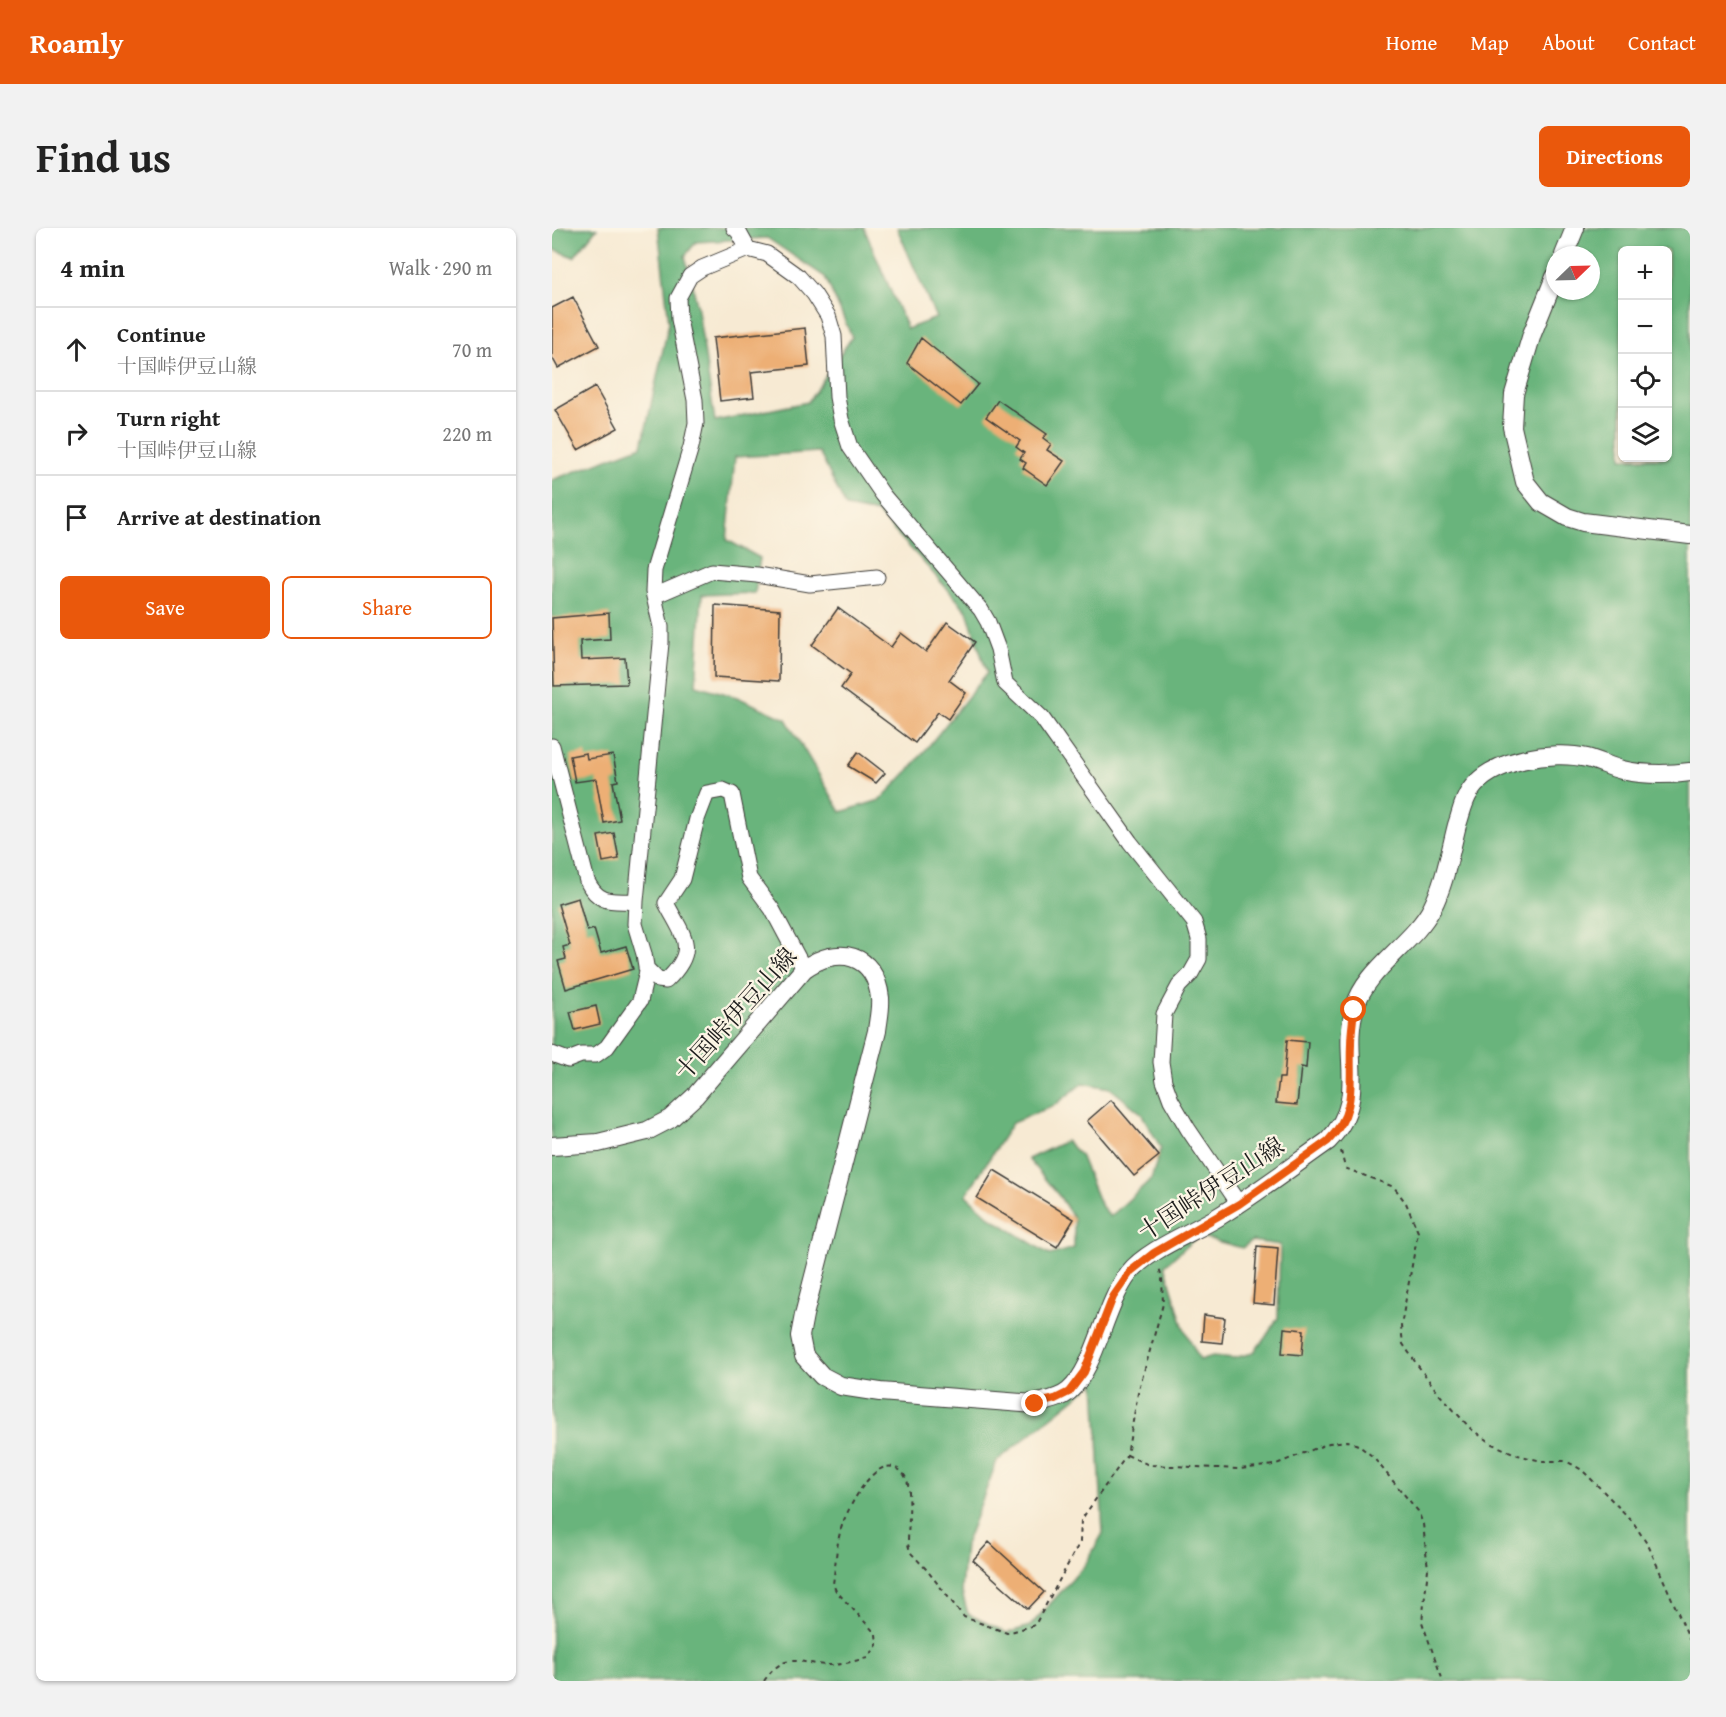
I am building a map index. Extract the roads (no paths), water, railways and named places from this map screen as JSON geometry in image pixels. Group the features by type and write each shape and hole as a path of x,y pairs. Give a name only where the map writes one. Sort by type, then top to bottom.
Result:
{"main road":[{"path":"1568,246 1575,228"},
{"path":"1546,299 1532,334 1514,394 1512,427 1525,482 1541,502 1567,517 1583,522 1690,535"},
{"name":"十国峠伊豆山線","path":"552,1146 598,1143 647,1131 670,1119 695,1096 804,969 816,960 825,957 848,955 869,969 877,984 880,1001 876,1031 800,1336 804,1356 822,1376 841,1386 880,1392 1035,1404 1055,1399 1069,1392 1084,1372 1113,1297 1131,1271 1154,1253 1239,1204 1328,1141 1337,1132 1344,1121 1352,1090 1352,1033 1354,1010 1359,993 1429,915 1437,899 1462,807 1470,790 1485,775 1506,764 1548,755 1585,758 1623,770 1658,774 1690,772"}],"street":[{"path":"734,228 748,249"},
{"path":"552,1054 568,1060 581,1055 596,1055 607,1047 640,1001 646,968 635,924 636,901 661,643 661,627 654,596 654,570 696,423 695,400 679,319 678,298 690,276 702,268 748,249 767,254 798,277 814,294 828,316 834,336 837,397 850,447 883,495 981,610 998,649 1005,683 1042,718 1130,842 1194,922 1199,939 1199,959 1190,975 1179,986 1164,1014 1161,1062 1164,1081 1188,1129 1239,1204"},
{"path":"654,596 712,571 757,574 810,584 877,577"},
{"path":"552,746 587,880 593,893 603,900 636,901"},
{"path":"646,968 658,980 666,981 680,968 687,952 683,935 666,903 682,879 697,819 707,792 723,790 732,794 749,878 772,909 804,969"}]}
